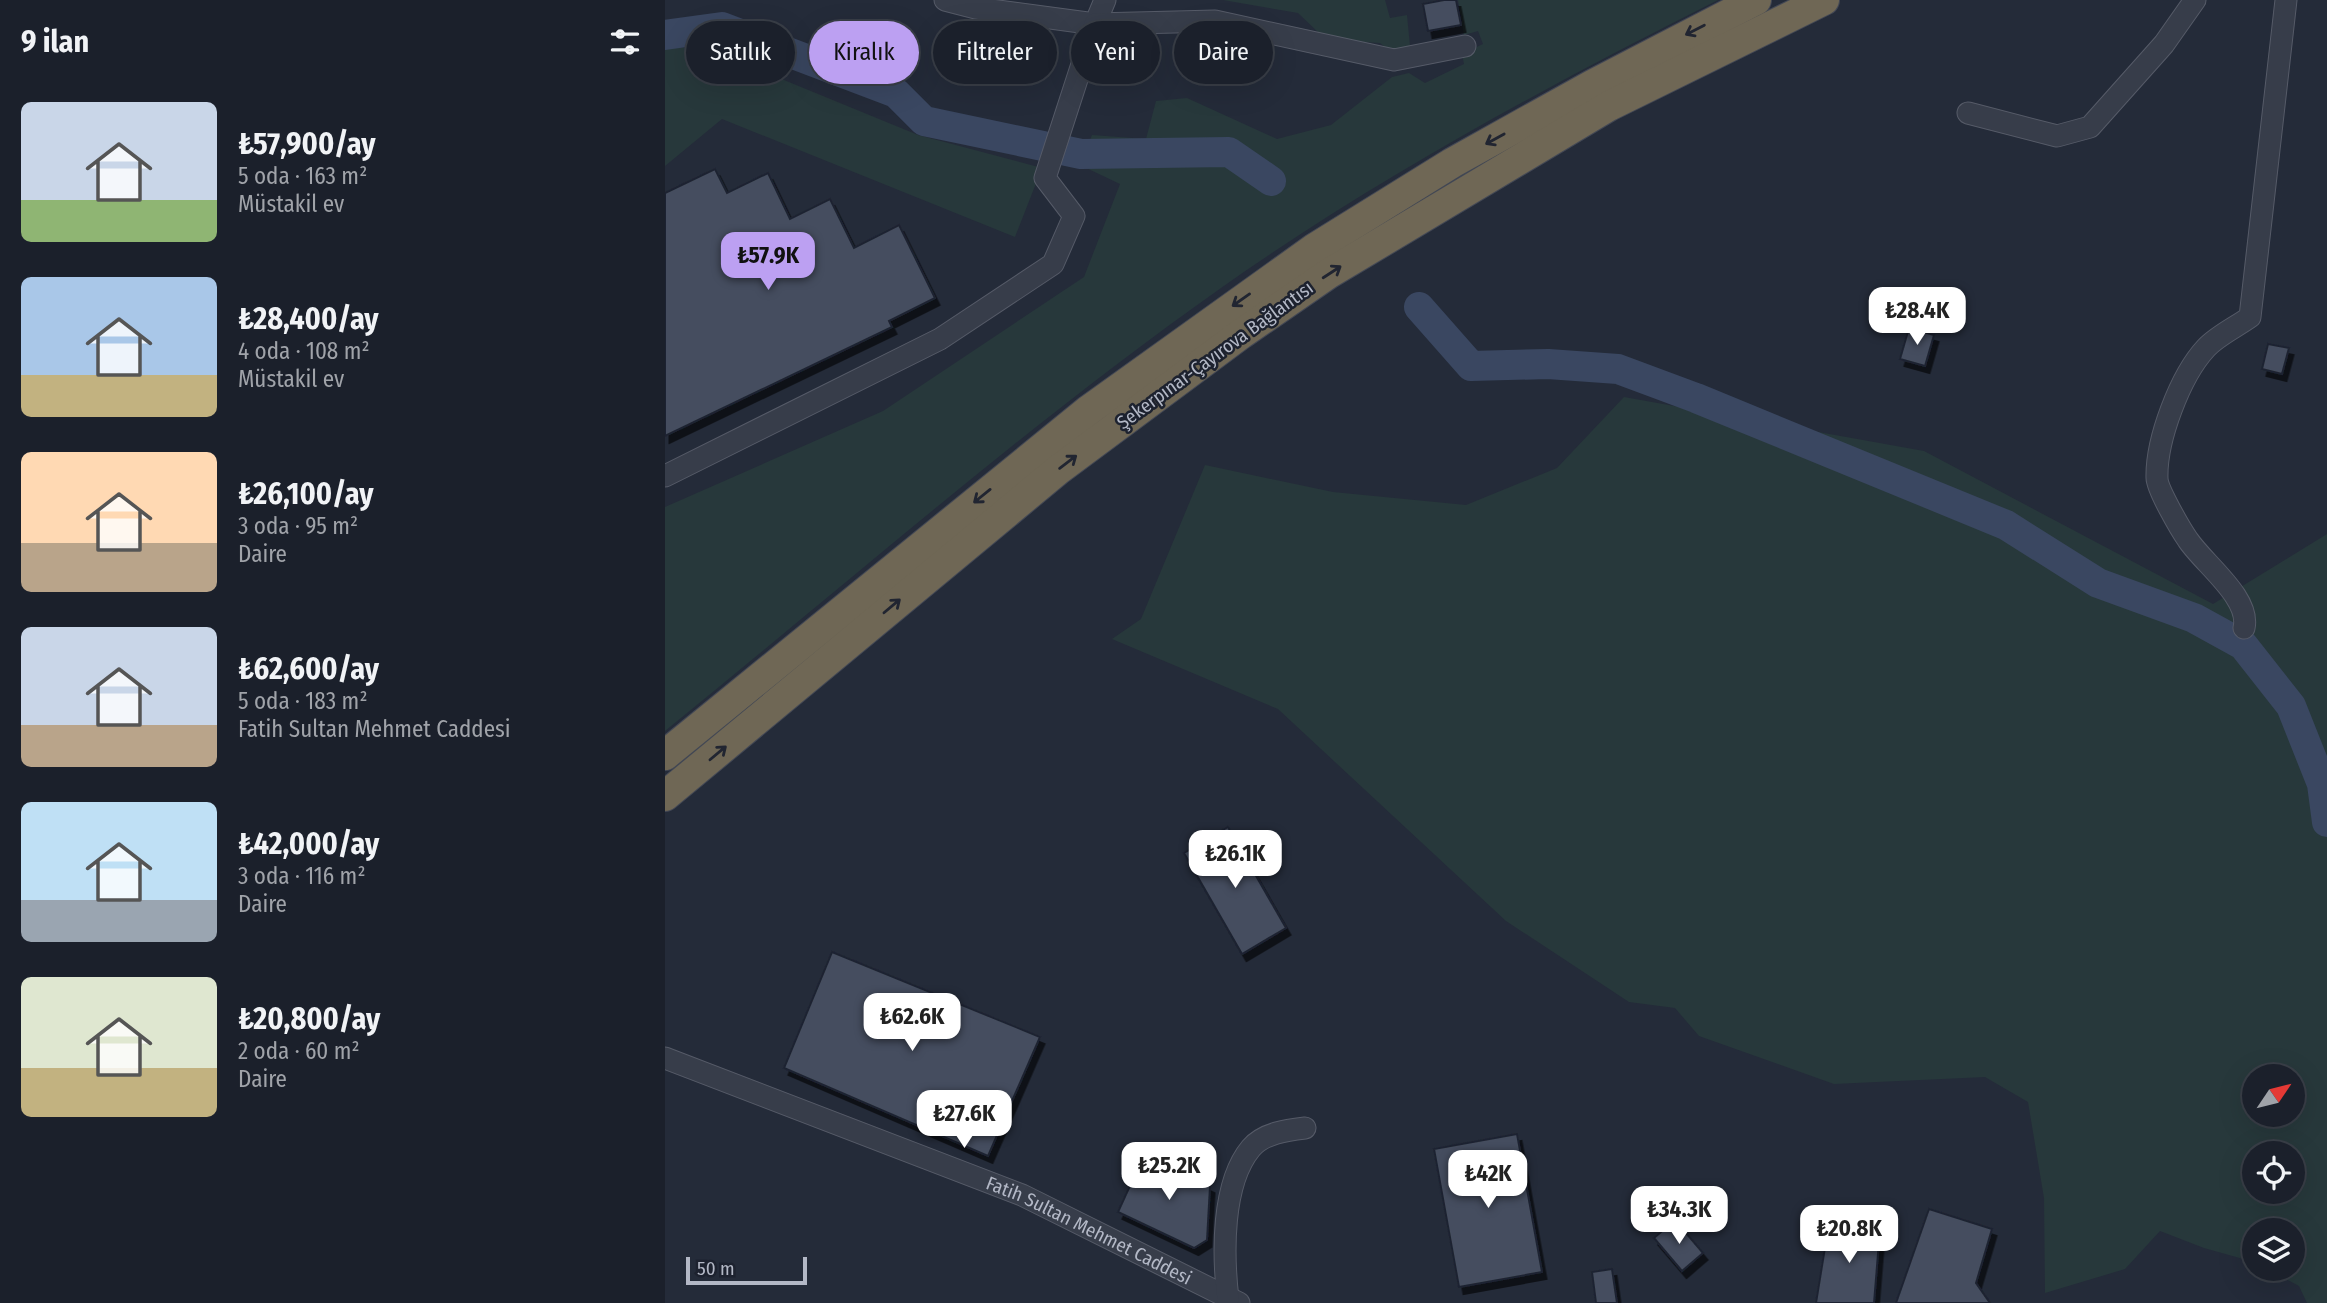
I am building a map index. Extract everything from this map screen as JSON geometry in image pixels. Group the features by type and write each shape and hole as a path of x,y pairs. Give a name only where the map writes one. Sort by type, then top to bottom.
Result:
{"highway":[{"name":"Şekerpınar-Çayırova Bağlantısı","path":"665,755 1089,410 1315,248 1463,156 1604,78 1756,0"},
{"name":"Şekerpınar-Çayırova Bağlantısı","path":"665,796 1058,470 1317,281 1609,106 1824,0"}],"street":[{"path":"945,0 976,8 1072,21"},
{"path":"1095,21 1105,0"},
{"path":"1968,113 2057,136 2090,127 2164,44 2195,0"},
{"path":"2244,628 2246,617 2240,604 2188,540 2157,480 2165,428 2185,379 2206,347 2250,317 2286,0"},
{"path":"1160,22 1215,21 1394,60 1465,46"},
{"path":"665,476 940,339 1053,264 1074,216 1045,178 1075,84"},
{"name":"Fatih Sultan Mehmet Caddesi","path":"665,1058 1022,1195 1233,1301"},
{"path":"1233,1301 1223,1250 1232,1188 1251,1147 1280,1131 1305,1128"}],"shaded area":[{"path":"1223,0 1385,0 1390,18 1407,15 1410,46 1390,51 1380,43 1333,40 1320,34 1298,13"},
{"path":"1458,0 1718,0 1464,135 1340,209 1221,288 1008,449 665,731 665,507 883,411 1084,277 1120,184 1080,165 1092,135 1146,139 1156,101 1187,98 1277,139 1331,125 1392,77 1409,73 1425,83 1464,64 1462,54 1483,44 1478,31 1464,35"},
{"path":"686,48 686,84 793,84 918,135 1042,168 1015,237 722,119 665,166 665,49"},
{"path":"1624,397 1924,451 2213,604 2327,534 2327,1303 2307,1303 2299,1286 2290,1281 2305,1281 2305,1218 2242,1218 2242,1259 2160,1231 2125,1269 2045,1293 2044,1198 2028,1102 1985,1077 1834,1084 1699,1036 1675,1008 1629,1002 1506,921 1278,709 1112,639 1141,619 1205,465 1333,492 1466,505 1557,468"}],"building":[{"path":"1456,0 1461,25 1428,31 1423,4"},
{"path":"715,169 727,193 768,173 790,219 830,199 854,248 899,225 935,298 889,321 892,327 665,436 665,193"},
{"path":"1909,328 1934,335 1925,366 1900,359"},
{"path":"2268,344 2289,348 2282,374 2262,369"},
{"path":"1228,827 1286,928 1242,954 1184,853"},
{"path":"832,952 1040,1037 988,1156 784,1068"},
{"path":"1517,1134 1542,1272 1459,1287 1434,1149"},
{"path":"1144,1155 1210,1186 1207,1240 1194,1248 1118,1212"},
{"path":"1929,1209 1992,1229 1976,1283 1990,1303 1896,1303"},
{"path":"1675,1220 1703,1253 1682,1271 1654,1238"},
{"path":"1829,1223 1880,1229 1874,1303 1816,1303"},
{"path":"1612,1269 1617,1303 1596,1303 1592,1272"}],"waterway":[{"path":"665,35 722,27 896,93 924,121 1081,154 1229,152 1271,181"},
{"path":"1419,307 1471,366 1548,364 1618,369 1696,398 2006,525 2098,583 2194,618 2243,645 2291,706 2322,784 2327,822"}]}
